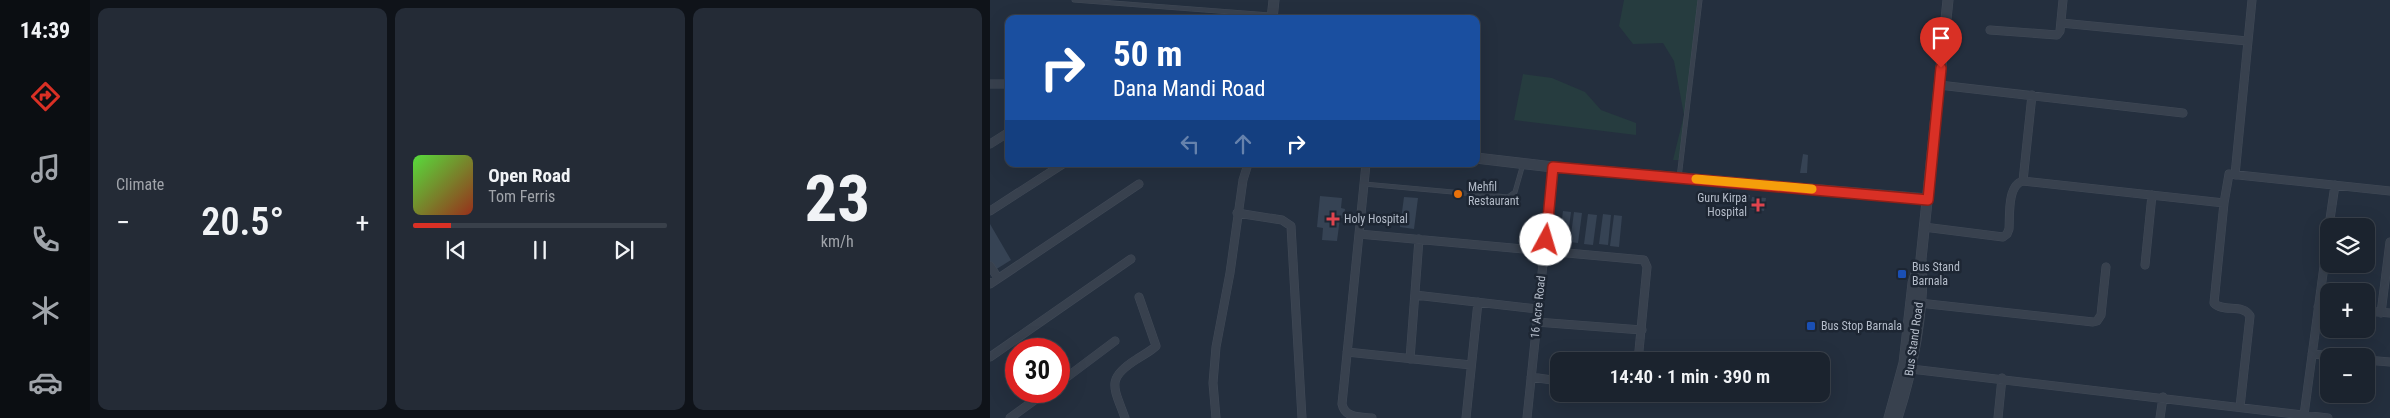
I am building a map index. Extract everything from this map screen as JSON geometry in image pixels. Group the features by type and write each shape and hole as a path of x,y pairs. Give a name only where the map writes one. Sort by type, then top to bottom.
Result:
{"street":[{"path":"1272,15 1274,0"},
{"name":"Bus Stand Road","path":"1889,418 1904,363 1913,283 1920,259 1928,200 1948,0"},
{"path":"1990,30 2055,36 2059,33 2064,0"},
{"path":"2235,175 2252,0"},
{"path":"2061,23 2247,41"},
{"path":"990,84 1005,84"},
{"path":"1939,85 2032,94 2183,114"},
{"path":"2023,182 2032,94"},
{"path":"990,144 1005,135"},
{"path":"1480,158 1553,167 1928,200"},
{"path":"990,210 1058,167"},
{"path":"1216,418 1213,384 1214,364 1237,213 1247,167"},
{"path":"1366,167 1347,352 1344,410 1348,415 1372,418"},
{"name":"16 Acre Road","path":"1527,418 1553,167"},
{"path":"2240,407 2250,316 2244,310 2219,307 2214,303 2228,175 2390,191"},
{"path":"1924,228 2003,237 2009,229 2012,193 2015,186 2023,182 2224,203"},
{"path":"990,284 1139,184"},
{"path":"2330,218 2335,185"},
{"path":"2145,265 2152,195"},
{"path":"1237,213 1282,220 1292,226 1302,418"},
{"path":"1359,234 1644,260 1647,267 1639,352"},
{"path":"1410,359 1419,239"},
{"path":"2380,313 2390,242"},
{"name":"Bus Stand Road","path":"1897,418 1912,369 1922,271 1920,259"},
{"path":"990,358 1131,260"},
{"path":"990,266 998,278"},
{"path":"1919,303 2093,322 2097,321 2101,315 2106,267"},
{"path":"2304,415 2323,273"},
{"path":"1415,295 1537,308"},
{"path":"1125,418 1114,387 1116,375 1124,367 1156,346 1139,297"},
{"path":"1466,418 1478,302"},
{"path":"2375,312 2390,313"},
{"path":"1536,322 1642,330"},
{"path":"1070,374 1115,341"},
{"path":"1347,352 1471,365"},
{"path":"2312,354 2320,355"},
{"path":"2375,361 2390,362"},
{"path":"1912,369 2002,378 2328,418"},
{"path":"1531,377 1550,379"},
{"path":"1998,418 2002,378"},
{"path":"2160,418 2162,398"},
{"path":"1010,418 1031,403"}],"lane":[{"path":"1074,0 1249,15"},
{"path":"1680,178 1700,0"},
{"path":"1364,184 1508,197 1515,192 1524,164"}],"green space":[{"path":"1624,0 1699,0 1683,160 1673,160 1684,115 1674,61 1663,43 1633,44 1619,26"},
{"path":"1523,74 1552,78 1585,92 1601,110 1636,123 1636,135 1514,120"}],"building":[{"path":"1803,154 1808,155 1807,173 1800,173"},
{"path":"1722,193 1750,195 1748,203 1722,202"},
{"path":"1320,196 1342,198 1341,208 1345,209 1344,218 1340,218 1337,241 1322,240 1323,228 1317,227"},
{"path":"1404,197 1418,198 1414,229 1400,227"},
{"path":"1752,197 1766,198 1764,211 1750,209"},
{"path":"1563,211 1571,212 1567,243 1559,242"},
{"path":"1574,212 1582,213 1578,243 1570,242"},
{"path":"1588,214 1597,215 1593,245 1584,244"},
{"path":"1603,214 1611,215 1608,245 1599,244"},
{"path":"1614,215 1622,216 1619,247 1610,246"},
{"path":"990,224 1011,260 995,270 990,262"}],"slow traffic":[{"path":"1696,179 1812,189"}],"place":[{"name":"Mehfil Restaurant","path":"1458,194"},
{"name":"Guru Kirpa Hospital","path":"1758,205"},
{"name":"Holy Hospital","path":"1333,219"},
{"name":"Bus Stand Barnala","path":"1902,274"},
{"name":"Bus Stop Barnala","path":"1811,326"}],"route":[{"path":"1546,240 1553,167 1928,200 1941,68"}]}
